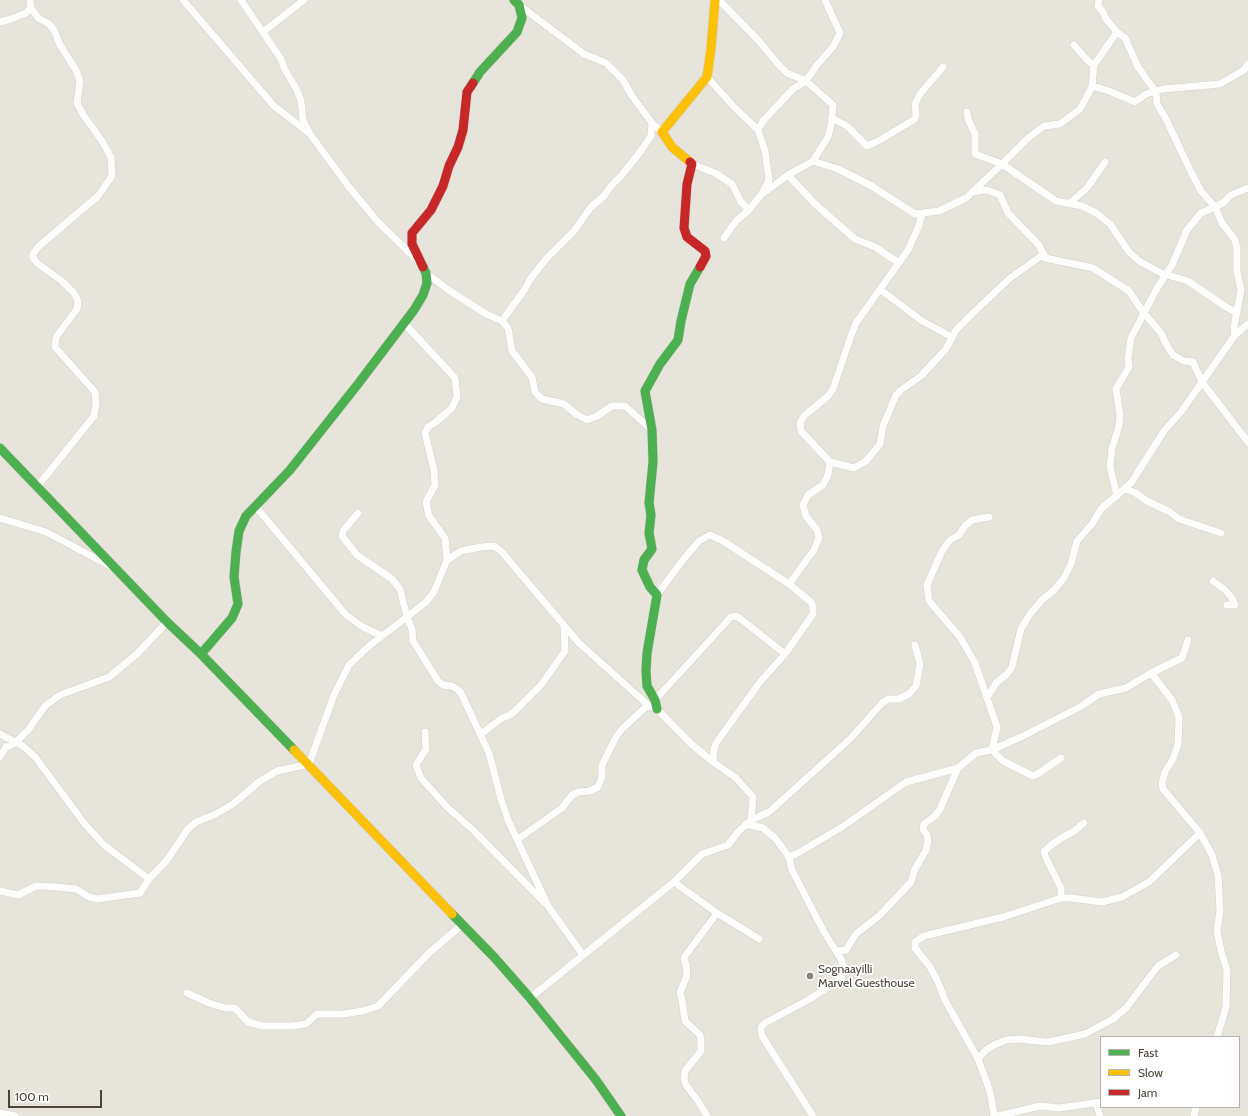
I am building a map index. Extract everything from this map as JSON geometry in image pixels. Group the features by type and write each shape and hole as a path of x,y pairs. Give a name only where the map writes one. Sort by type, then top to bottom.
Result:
{"street":[{"path":"30,0 31,8 38,18 49,24 54,30 60,45 76,70 80,80 77,103 111,157 112,176 98,196 33,254 33,258 38,264 62,281 74,293 78,301 77,309 56,337 55,347 95,392 96,404 94,416 37,487"},
{"path":"183,0 274,106 310,134"},
{"path":"241,0 281,59 285,70 297,90 301,101 303,120 310,134 348,187 378,222 421,263"},
{"path":"264,32 304,0"},
{"path":"662,132 707,77 715,0"},
{"path":"719,0 758,40 779,66 786,72 806,81 833,105 832,125 828,137 813,161 788,175 761,195"},
{"path":"758,130 763,121 793,89 806,81 817,65 833,47 840,33 825,0"},
{"path":"1098,0 1098,6 1109,24 1125,38 1138,67 1156,92 1157,104 1165,117 1201,191 1216,207 1222,223 1235,240 1237,249 1236,272 1242,290 1234,327 1235,335"},
{"path":"517,2 584,54 606,63 623,80 632,96 652,123 662,132 672,147 692,164 715,173 732,184 741,202 747,208"},
{"path":"517,2 522,18 517,32 508,44 480,72 467,92 463,130 458,147 431,210 412,233 412,244 426,272 447,289 486,314 502,321 508,328 512,351 532,377 535,392 542,399 564,404 576,414 587,420 612,406 625,406 652,430"},
{"path":"0,22 26,13 31,8"},
{"path":"813,161 838,169 870,185 915,214 939,211 966,198 1028,139 1044,126 1060,124 1080,109 1092,86 1094,65 1117,32"},
{"path":"1074,45 1088,61 1094,65"},
{"path":"1092,86 1109,91 1135,102 1146,94 1185,86 1220,84 1244,70 1248,64"},
{"path":"832,118 847,126 867,146 915,119 915,104 920,94 943,67"},
{"path":"707,77 736,109 758,130 765,151 769,180 761,195 748,211 736,221 724,238"},
{"path":"967,112 968,120 975,134 975,154 1002,164 1056,201 1082,206 1096,213 1110,224 1129,252 1139,261 1165,274 1188,281 1237,313"},
{"path":"502,321 525,290 531,278 574,231 591,207 604,196 640,152 651,136 652,123"},
{"path":"1070,203 1086,188 1105,162"},
{"path":"657,595 650,587 642,570 644,560 652,550 650,533 651,515 649,503 653,462 652,430 645,391 660,364 678,340 690,284 706,256 705,250 697,246 687,237 684,228 687,184 692,164"},
{"path":"788,175 815,204 856,239 875,247 899,262"},
{"path":"1117,496 1110,467 1112,448 1120,426 1116,388 1129,367 1128,359 1131,338 1143,312 1147,308 1165,274 1172,265 1187,230 1202,213 1216,207 1231,195 1248,188"},
{"path":"972,192 987,190 1000,195 1008,213 1039,245 1045,258 1093,268 1129,291 1143,312 1161,333 1173,355 1184,361 1193,362 1202,382 1248,442"},
{"path":"922,214 914,238 880,290 856,323 833,389 824,400 804,416 800,423 801,431 830,462 854,468 866,461 880,444 883,426 896,395 921,376 946,348 956,330 973,313 1010,278 1044,254"},
{"path":"201,654 232,618 238,604 234,578 239,531 246,516 290,470 404,323 423,295 427,284 426,272"},
{"path":"880,290 922,321 952,338"},
{"path":"309,764 334,695 350,665 382,636 426,602 434,592 447,560 445,538 429,516 426,502 435,485 434,470 425,433 428,427 452,408 456,397 456,378 404,323"},
{"path":"986,698 996,683 1012,668 1021,629 1030,614 1064,578 1071,564 1077,541 1092,524 1101,509 1131,483 1164,432 1181,412 1235,335 1248,324"},
{"path":"0,448 167,622 201,654 309,764 494,957 530,998 596,1080 621,1116"},
{"path":"789,584 814,550 819,538 817,530 806,516 803,505 808,495 823,485 828,475 830,462"},
{"path":"1124,489 1134,492 1147,501 1170,512 1179,519 1221,533"},
{"path":"256,507 346,615 364,628 382,636"},
{"path":"358,513 343,531 342,536 357,555 386,575 400,589 416,646 438,681 443,685 452,686 461,694 489,753 506,813 548,906"},
{"path":"989,517 972,520 965,526 959,535 950,540 942,551 927,585 929,601 960,637 975,663 997,727 992,750"},
{"path":"0,518 46,532 116,569"},
{"path":"652,702 647,686 646,671 647,653 657,595 682,561 700,541 710,535 723,541 808,598 813,608 813,614 785,654 760,682 719,737 714,750 713,762"},
{"path":"447,560 461,551 494,546 501,552 579,643 652,702 690,743 736,778 753,797 749,822"},
{"path":"1213,580 1225,590 1232,598 1235,605 1227,605"},
{"path":"518,839 562,808 572,795 578,792 590,791 598,787 602,778 602,765 616,737 622,729 652,702 732,617 736,616 742,620 785,654"},
{"path":"0,757 6,746 16,742 29,729 45,706 60,695 109,676 137,654 167,622"},
{"path":"481,734 502,718 510,715 541,685 565,651 564,625"},
{"path":"789,857 842,827 906,782 958,768 976,753 992,750 1080,707 1099,694 1126,688 1151,673 1182,658 1188,640"},
{"path":"530,998 674,882 702,854 728,845 738,832 749,822 769,812 850,739 883,702 889,699 899,699 909,694 916,686 920,664 915,645"},
{"path":"1151,673 1172,700 1179,717 1178,744 1173,759 1165,772 1162,783 1164,789 1200,833 1212,855 1218,875 1220,911 1217,930 1221,951 1227,970 1226,1007 1217,1036"},
{"path":"425,732 426,749 416,765 421,778 447,807 473,830 548,906 584,955"},
{"path":"0,734 23,746 36,758 84,823 104,845 149,879"},
{"path":"992,750 1003,761 1033,776 1061,758"},
{"path":"0,891 18,895 36,886 56,887 76,890 89,897 98,899 140,893 149,879 167,860 188,829 196,822 214,815 234,804 260,781 277,771 309,764"},
{"path":"837,951 846,950 856,934 880,915 910,882 915,869 926,850 928,841 927,835 923,829 924,824 935,816 940,810 958,768"},
{"path":"749,822 763,828 775,838 789,857 792,870 824,932 837,951 843,965 842,976 836,982 808,1000 765,1023 761,1027 762,1036 812,1115"},
{"path":"1061,898 1061,888 1044,852 1050,846 1073,832 1084,823"},
{"path":"994,1116 989,1089 978,1059 945,1000 930,967 915,948 915,942 924,936 1003,917 1061,898 1102,902 1122,897 1149,882 1200,833"},
{"path":"674,882 717,913 759,939"},
{"path":"707,1116 686,1085 684,1079 685,1071 701,1051 701,1042 700,1035 685,1021 680,993 687,975 684,960 685,956 717,913"},
{"path":"187,993 209,1003 225,1008 235,1008 248,1022 263,1026 291,1026 306,1024 317,1014 343,1014 363,1011 378,1006 430,952 463,924"},
{"path":"978,1059 986,1050 1006,1040 1018,1039 1048,1042 1085,1034 1113,1019 1126,1008 1158,966 1176,955"},
{"path":"998,1116 1040,1106 1059,1108 1098,1102 1100,1116"},
{"path":"0,1113 16,1116"}],"shaded area":[{"path":"0,0 1248,0 1248,1116 0,1116"}],"traffic: fast":[{"path":"473,83 480,72 517,32 522,18 519,5 514,0"},
{"path":"201,654 232,618 238,604 234,577 236,552 239,531 246,516 290,470 414,310 423,295 427,283 426,273 423,267"},
{"path":"657,709 655,700 647,686 646,671 647,653 657,595 650,587 642,570 644,560 652,549 649,533 651,515 649,503 653,462 652,430 645,391 660,364 678,340 690,284 700,267"},
{"path":"0,448 167,622 201,654 294,750"},
{"path":"452,914 494,957 530,998 596,1080 621,1116"}],"traffic: slow":[{"path":"690,162 672,147 662,132 707,77 715,0"},
{"path":"294,750 452,914"}],"traffic: jam":[{"path":"423,267 412,244 412,233 431,210 443,186 463,130 467,92 473,83"},
{"path":"690,162 692,164 687,184 684,228 687,237 705,251 706,256 700,267"}],"place":[{"name":"Sognaayilli Marvel Guesthouse","path":"810,976"}]}
